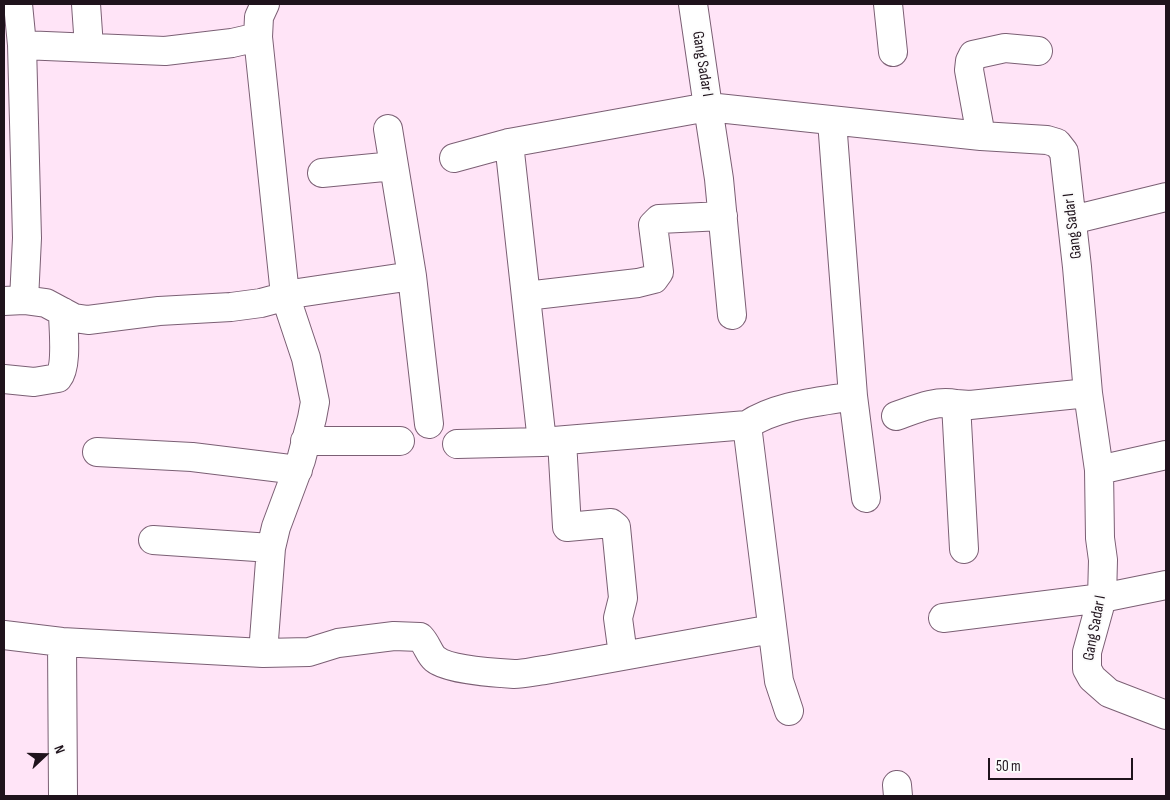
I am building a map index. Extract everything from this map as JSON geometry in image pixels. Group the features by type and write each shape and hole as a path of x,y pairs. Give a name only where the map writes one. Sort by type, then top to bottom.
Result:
{"street":[{"path":"18,4 22,45 27,238 14,301 46,303 74,318 88,320 159,311 232,307 261,303 285,295 412,276"},
{"path":"86,4 89,47"},
{"path":"263,653 271,548 276,527 298,470 315,402 306,358 285,295 258,37 259,17 265,4"},
{"name":"Gang Sadar I","path":"692,4 708,107 981,136 1046,140 1057,143 1064,152 1088,393 1099,470 1100,538 1103,560 1102,598 1087,652 1087,669 1092,678 1109,693 1166,715"},
{"path":"888,4 893,52"},
{"path":"22,45 165,50 216,46 258,37"},
{"path":"981,136 969,70 973,55 1005,48 1038,51"},
{"path":"454,158 509,143 708,107 723,216 732,315"},
{"path":"832,121 854,396 866,498"},
{"path":"388,129 412,276 429,424"},
{"path":"509,143 526,296 566,527 611,523 616,527 623,598 618,618 623,655"},
{"path":"322,173 394,166"},
{"path":"1072,220 1166,197"},
{"path":"526,296 654,279 659,272 653,225 655,222 659,219 723,216"},
{"path":"4,379 34,382 58,378 64,356 63,312"},
{"path":"896,416 944,402 970,405 1088,393"},
{"path":"457,444 552,442 747,425 758,418 793,407 854,396"},
{"path":"956,404 964,549"},
{"path":"747,425 779,681 789,711"},
{"path":"306,441 400,441"},
{"path":"97,452 192,458 298,470"},
{"path":"1099,470 1166,455"},
{"path":"152,540 271,548"},
{"path":"943,618 1102,598 1166,585"},
{"path":"4,635 62,642 263,653 309,652 338,643 394,636 420,637 426,643 432,658 442,664 471,670 515,674 772,629"},
{"path":"62,642 63,796"}]}
